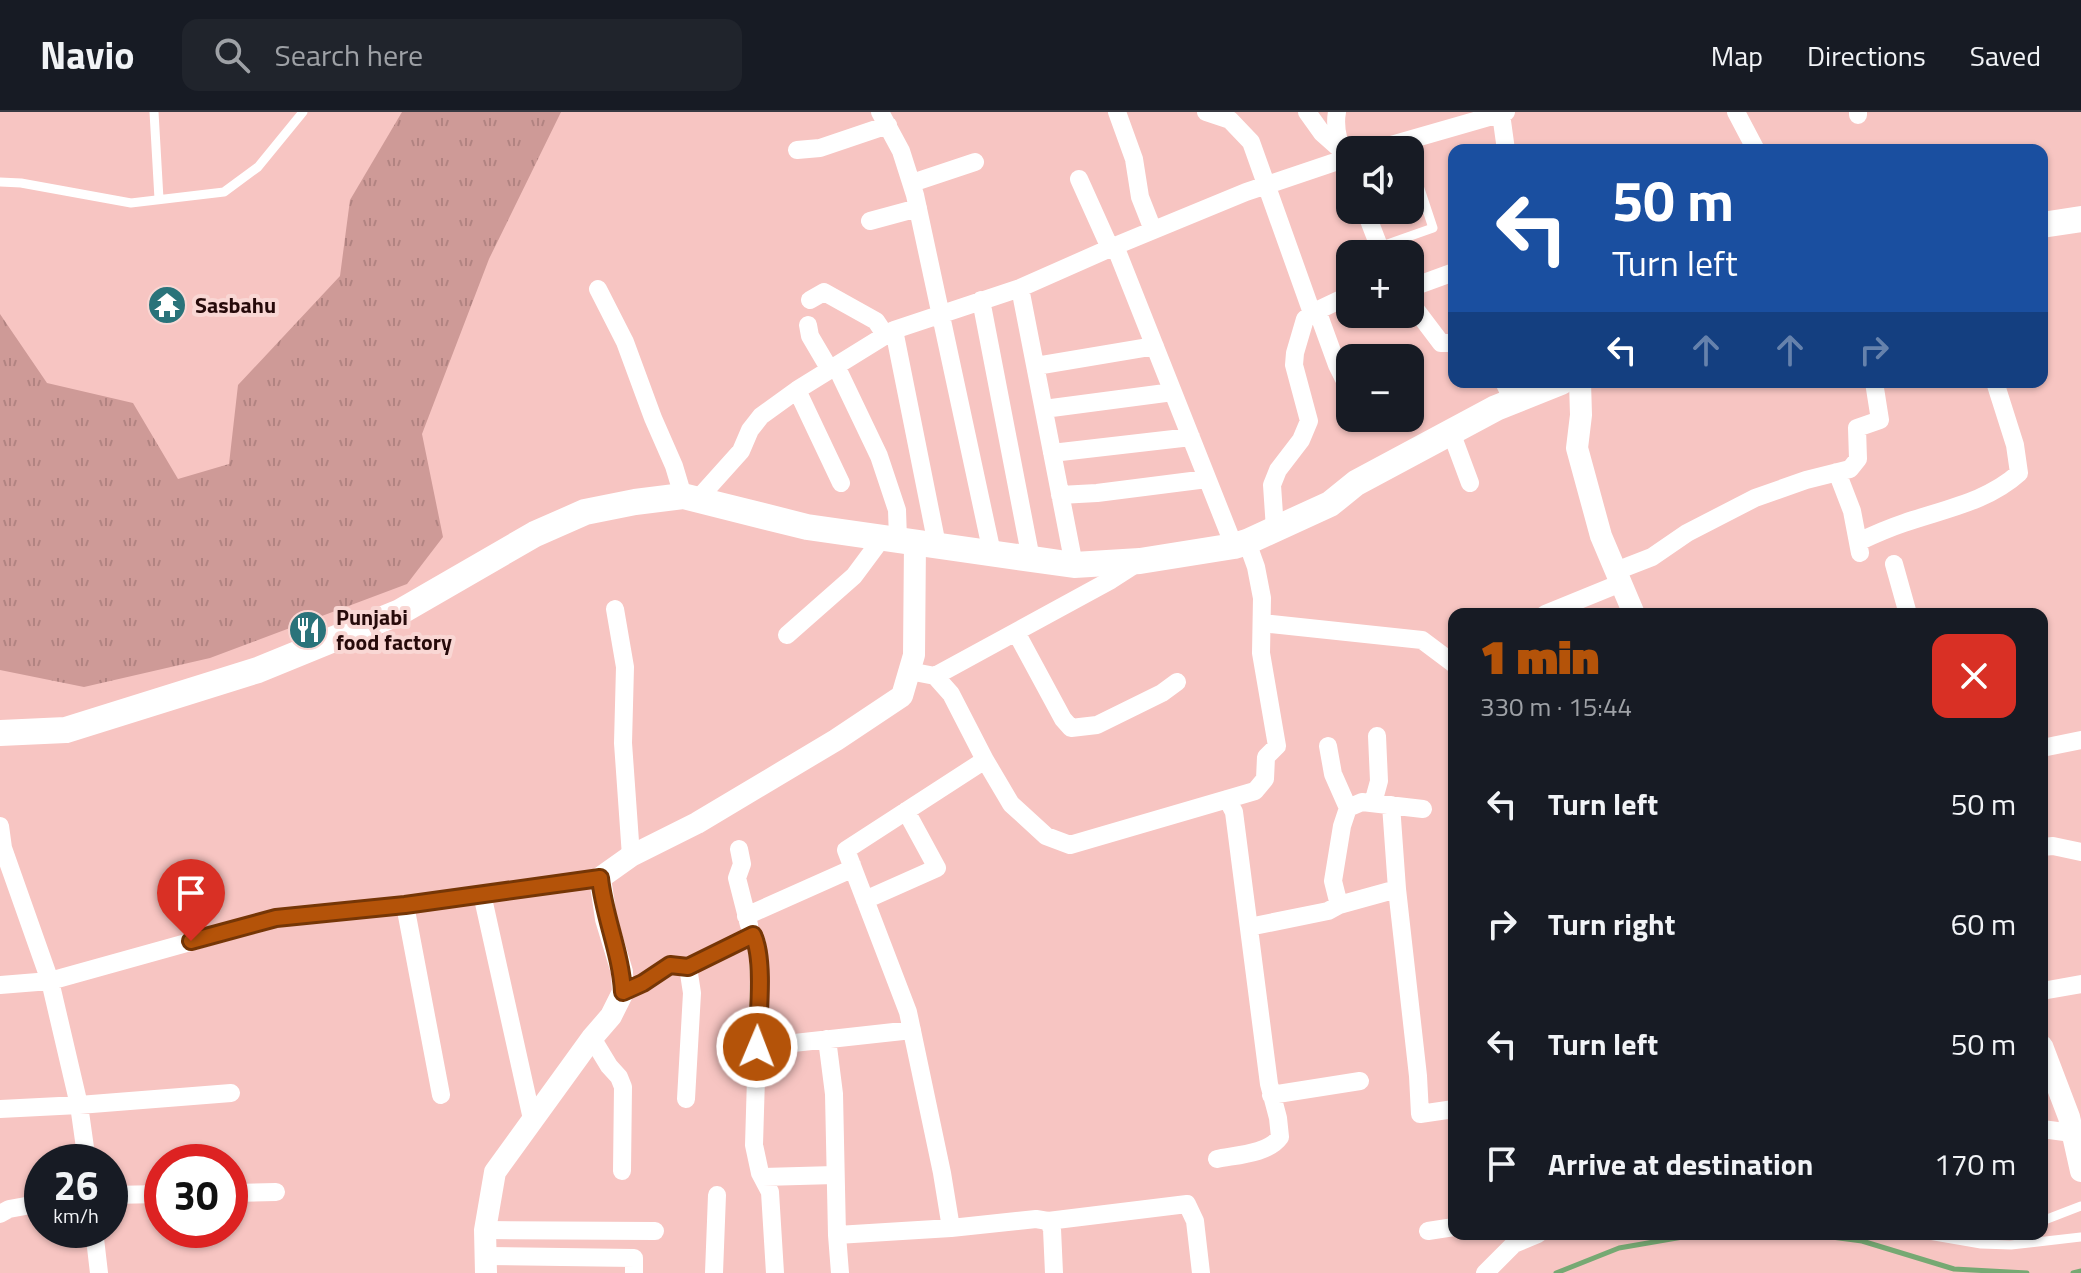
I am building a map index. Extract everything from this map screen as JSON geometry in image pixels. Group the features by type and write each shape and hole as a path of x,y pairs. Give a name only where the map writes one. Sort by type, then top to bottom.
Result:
{"main road":[{"path":"2048,224 2081,219"},
{"path":"0,733 66,730 258,670 400,612 535,534 585,512 635,502 690,498 807,527 1074,565 1140,561 1240,544 1330,504 1356,483 1496,408 1508,392 1529,388"}],"street":[{"path":"1117,112 1134,159 1140,197 1153,230"},
{"path":"1206,112 1230,120 1251,142 1336,362"},
{"path":"1307,112 1336,148"},
{"path":"1337,112 1335,118 1340,136"},
{"path":"1736,112 1753,144"},
{"path":"1423,136 1504,113 1506,144"},
{"path":"797,150 820,148 884,119 901,151 918,208 992,553"},
{"path":"912,183 975,162"},
{"path":"598,289 625,342 653,418 690,498 741,451 750,430 761,416 890,333 1020,288 1153,230 1267,185 1336,162"},
{"path":"909,671 935,676 951,694 1011,804 1046,836 1070,845 1255,791 1265,779 1266,757 1277,746 1261,653 1262,598 1256,567 1240,544 1207,479 1113,247 1079,179"},
{"path":"870,221 918,208"},
{"path":"1424,283 1448,274"},
{"path":"1020,288 1074,565"},
{"path":"0,985 50,981 276,918 405,905 600,878 631,856 697,823 902,696 914,655 908,541 890,333 876,321 824,292 810,300"},
{"path":"981,300 1031,559"},
{"path":"1275,529 1272,485 1278,470 1301,440 1309,421 1294,365 1295,353 1305,319 1314,311 1336,301"},
{"path":"1424,321 1441,343 1448,343"},
{"path":"808,325 810,336 833,368 879,456 908,541"},
{"path":"1036,366 1155,346"},
{"path":"1580,388 1577,448 1601,536 1631,608"},
{"path":"1557,608 1618,577 1687,533 1755,498 1850,469 1858,459 1857,428 1880,420 1875,388"},
{"path":"1837,472 1852,511 1859,548 1907,522 1977,499 2005,485 2019,473 2015,445 1997,388"},
{"path":"797,390 841,483"},
{"path":"1044,409 1173,392"},
{"path":"1451,432 1470,483"},
{"path":"1052,453 1191,437"},
{"path":"1060,495 1207,479"},
{"path":"787,635 854,576 908,541"},
{"path":"935,676 1140,561"},
{"path":"1894,564 1906,608"},
{"path":"615,609 625,667 623,743 631,856"},
{"path":"1262,623 1422,640 1448,657"},
{"path":"1016,632 1063,719 1071,728 1097,725 1162,693 1177,682"},
{"path":"1377,736 1379,781 1397,889 1420,1114 1448,1110"},
{"path":"2048,747 2081,740"},
{"path":"1328,746 1333,774 1348,808 1333,881 1339,905"},
{"path":"951,1228 908,1012 846,850 985,760"},
{"path":"1217,1159 1264,1149 1275,1144 1280,1137 1271,1095 1234,812 1227,799"},
{"path":"1348,808 1362,802 1423,809"},
{"path":"865,900 937,868 906,811"},
{"path":"0,826 3,848 50,981 79,1105 84,1144"},
{"path":"2048,846 2081,852"},
{"path":"739,849 742,864 737,878 746,916 757,943 759,977 754,1145 770,1192 775,1273"},
{"path":"746,916 847,871 852,865"},
{"path":"600,878 606,919 622,972 623,992 611,1016 495,1172 485,1230 486,1264 528,1256 634,1258 634,1273"},
{"path":"1249,927 1328,911 1397,889"},
{"path":"482,894 532,1119"},
{"path":"405,905 441,1095"},
{"path":"623,992 670,965 688,967 753,935"},
{"path":"686,1099 692,993 688,967"},
{"path":"2048,990 2081,984"},
{"path":"757,1047 912,1030"},
{"path":"592,1038 623,1087 622,1171"},
{"path":"827,1039 834,1094 840,1273"},
{"path":"2048,1062 2069,1117 2081,1171"},
{"path":"1271,1095 1360,1081"},
{"path":"0,1109 231,1093"},
{"path":"2048,1130 2072,1133"},
{"path":"763,1177 835,1175"},
{"path":"248,1193 276,1192"},
{"path":"714,1273 717,1195"},
{"path":"837,1235 1036,1219 1048,1221 1187,1204 1195,1221 1201,1273"},
{"path":"0,1214 24,1206"},
{"path":"1048,1221 1052,1229 1054,1273"},
{"path":"1428,1231 1448,1228"},
{"path":"485,1230 655,1231"},
{"path":"528,1256 529,1230"},
{"path":"1485,1273 1514,1244 1522,1240"},
{"path":"96,1248 99,1273"}],"lane":[{"path":"154,112 159,199"},
{"path":"0,182 131,203 224,192 258,167 303,112"},
{"path":"1405,240 1433,228 1424,201"},
{"path":"2048,1219 2081,1206"},
{"path":"1958,1240 2011,1245 2081,1237"}],"green space":[{"path":"402,112 561,112 489,259 422,434 443,537 407,584 210,658 84,687 0,670 0,314 47,383 133,403 178,479 229,464 238,385 340,276 350,200"}],"waterway":[{"path":"1556,1273 1619,1248 1665,1240"},
{"path":"1854,1240 1954,1269 2027,1273"},
{"path":"2073,1273 2081,1271"}],"place":[{"name":"Sasbahu","path":"167,305"},
{"name":"Punjabi food factory","path":"308,630"}],"route":[{"path":"191,941 276,918 405,905 600,878 606,919 622,972 623,992 670,965 688,967 753,935 757,943 759,977 757,1047"}]}
